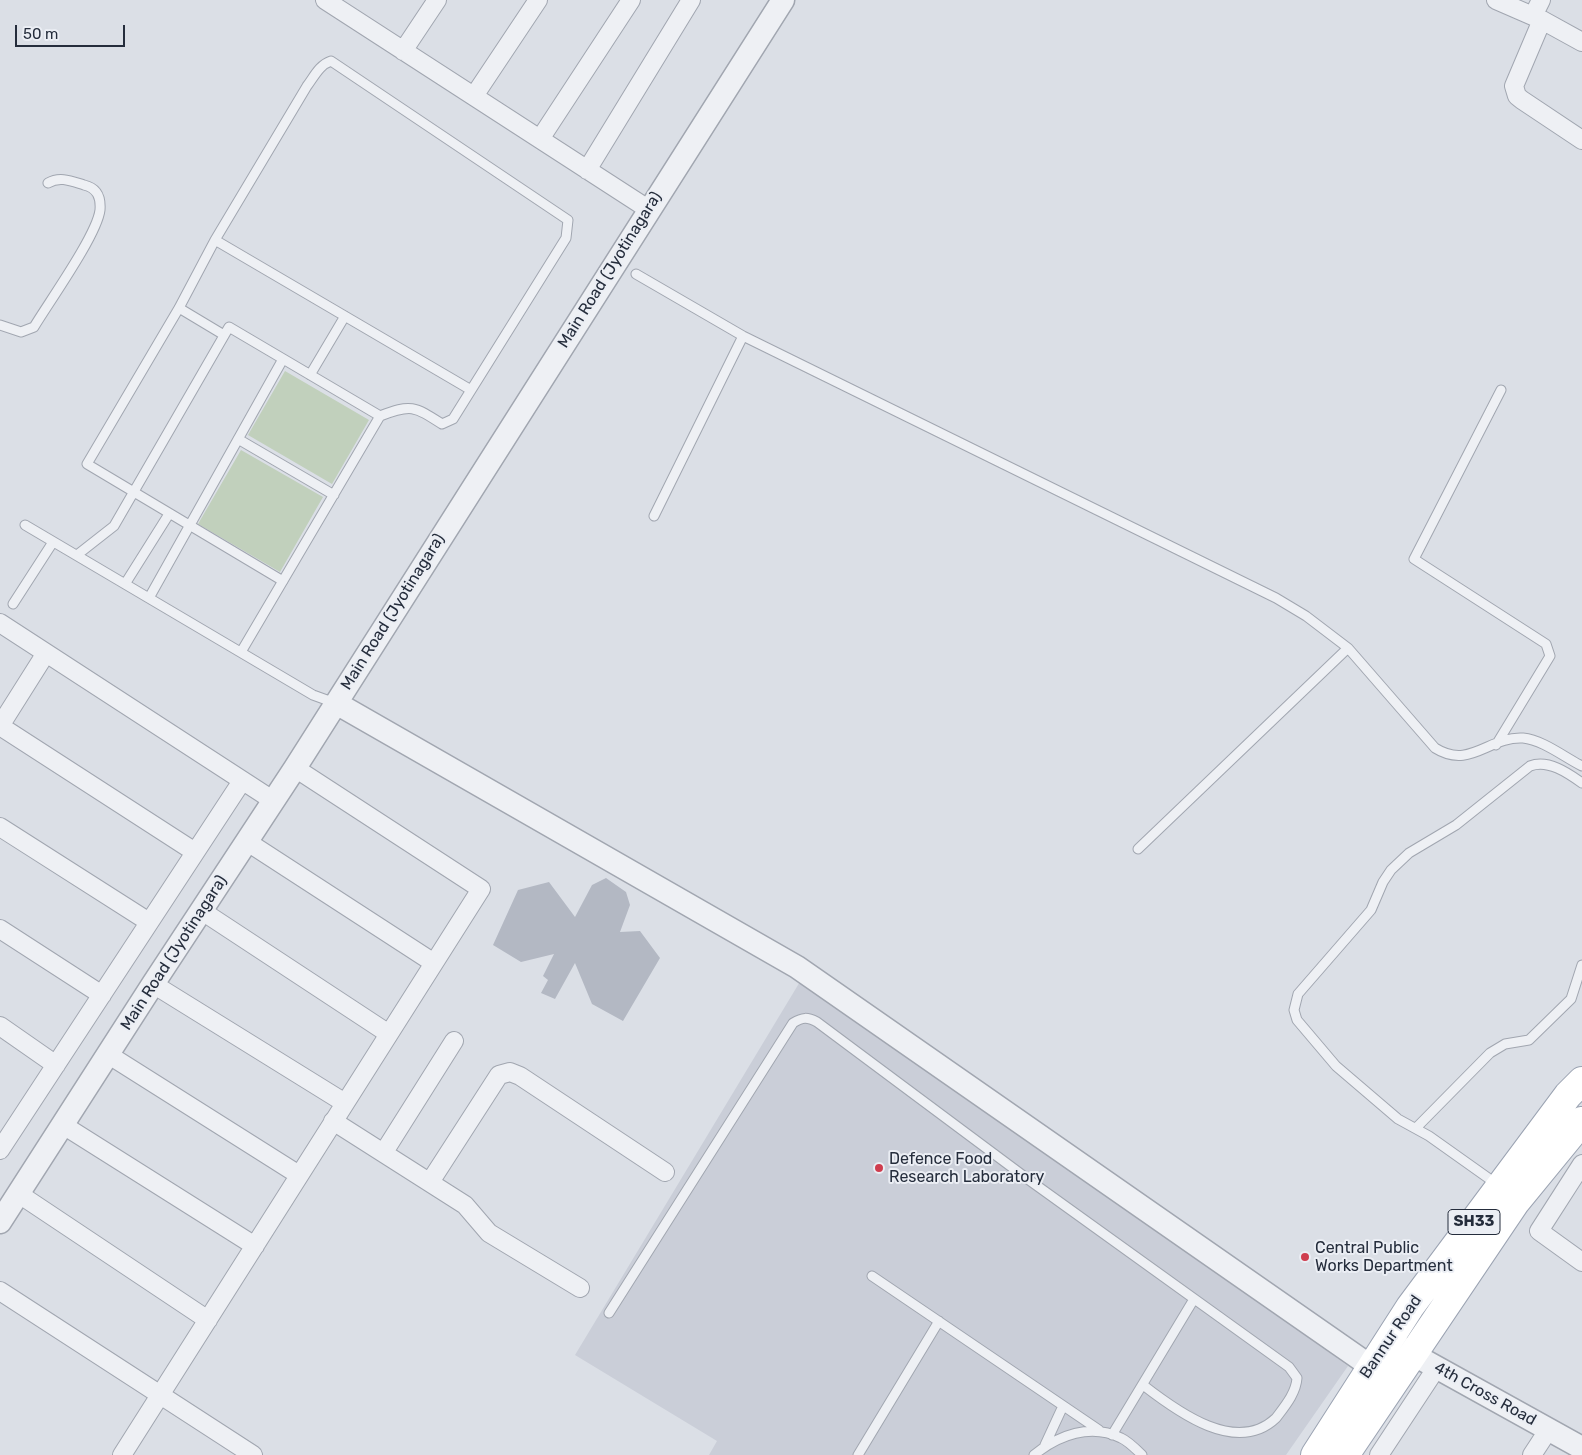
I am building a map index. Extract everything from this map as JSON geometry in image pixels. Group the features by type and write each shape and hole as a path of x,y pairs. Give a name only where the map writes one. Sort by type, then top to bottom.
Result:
{"main road":[{"name":"Bannur Road","path":"1315,1455 1410,1307 1568,1095 1582,1081"},
{"path":"1345,1455 1515,1204 1582,1121"}],"street":[{"path":"326,0 648,209"},
{"path":"403,51 437,0"},
{"path":"474,96 538,0"},
{"path":"540,139 631,0"},
{"path":"587,170 692,0"},
{"name":"Main Road (Jyotinagara)","path":"0,1222 246,841 274,801 648,209 783,0"},
{"path":"1496,0 1538,18 1582,42"},
{"path":"1541,0 1538,18 1514,86 1514,91 1522,100 1582,140"},
{"path":"0,623 274,801"},
{"path":"46,653 6,704 0,726 195,852"},
{"path":"336,703 797,967 1393,1382"},
{"path":"122,1455 481,889 295,768"},
{"path":"0,1150 5,1132 56,1065 242,781"},
{"path":"0,827 149,922"},
{"path":"246,841 434,963"},
{"path":"202,911 389,1034"},
{"path":"0,930 102,995"},
{"path":"153,984 345,1103"},
{"path":"0,1026 56,1065"},
{"path":"384,1152 454,1042"},
{"path":"109,1055 299,1175"},
{"path":"430,1182 499,1075 510,1072 520,1076 665,1172"},
{"path":"333,1121 465,1205 489,1233 580,1288"},
{"path":"63,1125 255,1246"},
{"path":"1582,1164 1539,1231 1582,1262"},
{"path":"19,1194 208,1320"},
{"path":"0,1291 253,1455"},
{"name":"4th Cross Road","path":"1389,1340 1582,1448"},
{"path":"1379,1455 1437,1367"},
{"path":"1532,1455 1549,1429"}],"lane":[{"path":"241,652 334,495 380,416 396,410 412,408 420,409 442,424 448,423 453,419 566,238 568,220 331,61 324,63 307,86 215,240 179,308 87,464 283,581"},
{"path":"0,325 21,332 34,327 95,227 100,212 100,200 97,192 92,187 64,179 55,179 48,183"},
{"path":"215,240 471,390"},
{"path":"636,274 743,336 1276,598 1306,616 1348,648 1435,748 1454,756 1464,756 1512,739 1537,742 1582,766"},
{"path":"179,308 224,335"},
{"path":"310,374 345,316"},
{"path":"77,555 114,526 229,327 380,416"},
{"path":"654,516 743,336"},
{"path":"149,598 191,527 283,359"},
{"path":"1496,745 1550,656 1546,644 1414,559 1501,390"},
{"path":"238,439 334,495"},
{"path":"125,584 169,514"},
{"path":"25,525 313,695 336,703"},
{"path":"13,604 53,542"},
{"path":"1138,848 1348,648"},
{"path":"1500,1186 1416,1128 1398,1119 1336,1066 1297,1020 1294,1010 1298,994 1371,910 1383,882 1391,870 1409,853 1456,825 1530,766 1541,764 1563,770 1582,784"},
{"path":"1416,1128 1490,1054 1505,1044 1529,1040 1571,999 1582,964"},
{"path":"610,1313 793,1023 801,1018 808,1018 817,1022 1029,1180 1289,1367 1296,1378 1293,1393 1261,1437 1250,1441 1235,1442 1222,1440 1198,1427 1143,1385"},
{"path":"872,1276 1062,1406 1099,1430 1122,1438 1142,1455"},
{"path":"1112,1435 1194,1299"},
{"path":"858,1455 939,1321"},
{"path":"1045,1445 1062,1406"},
{"path":"1034,1455 1045,1445 1072,1433 1099,1430"}],"shaded area":[{"name":"Defence Food Research Laboratory","path":"801,980 1146,1220 1348,1366 1286,1455 709,1455 717,1441 575,1355"}],"green space":[{"path":"285,371 369,420 332,484 248,435"},
{"path":"241,450 323,497 280,572 198,524"}],"building":[{"path":"606,878 626,892 630,905 620,932 640,931 660,958 623,1021 592,1004 575,963 555,999 541,993 548,980 543,976 554,954 521,962 493,945 518,890 549,882 575,917 592,885"}],"place":[{"name":"Defence Food Research Laboratory","path":"879,1168"},
{"name":"Central Public Works Department","path":"1305,1257"}]}
